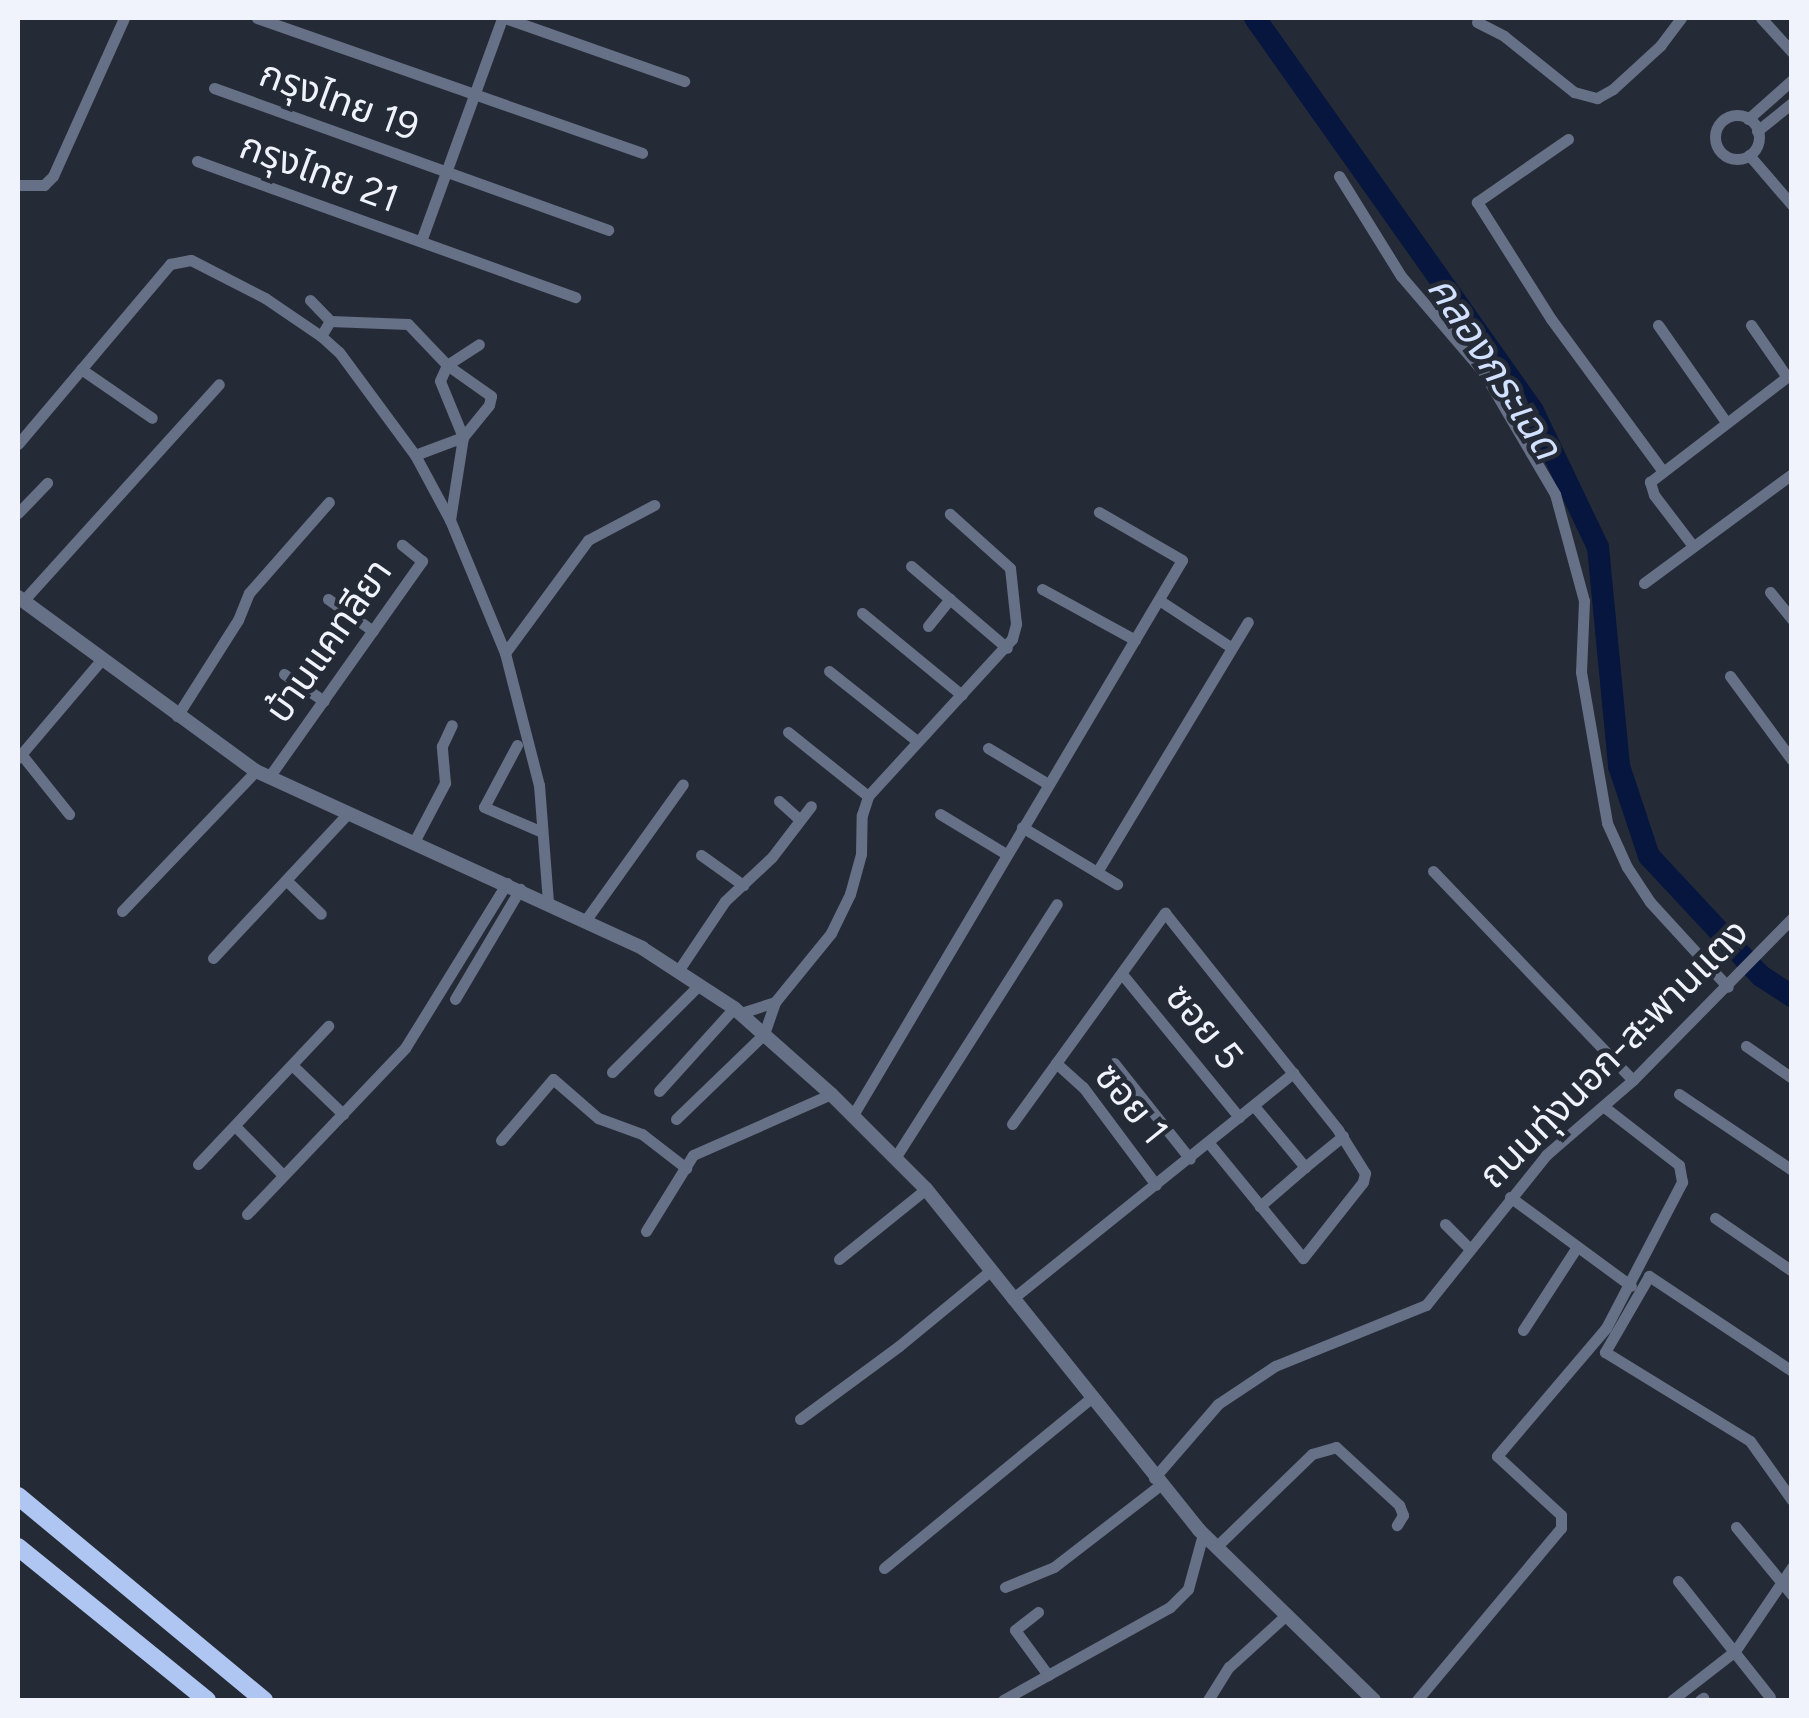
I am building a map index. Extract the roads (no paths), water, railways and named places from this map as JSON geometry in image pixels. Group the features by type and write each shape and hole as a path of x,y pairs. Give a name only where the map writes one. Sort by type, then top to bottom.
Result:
{"highway":[{"path":"18,1496 264,1700"},
{"path":"18,1548 207,1700"}],"street":[{"path":"18,185 44,185 53,176 124,18"},
{"path":"257,18 642,153"},
{"path":"421,242 504,18 684,81"},
{"path":"1477,22 1504,36 1574,92 1598,98 1613,90 1660,46 1681,18"},
{"path":"1761,18 1792,52"},
{"path":"1748,118 1792,80"},
{"name":"กรุงไทย 19","path":"214,88 608,230"},
{"path":"1758,131 1792,103"},
{"path":"1739,116 1748,118 1758,131 1750,155 1729,158 1715,141 1722,121 1739,116"},
{"path":"1568,138 1477,202 1552,319 1662,470"},
{"path":"1750,155 1792,205"},
{"name":"กรุงไทย 21","path":"197,161 576,297"},
{"path":"1338,176 1401,276 1484,373 1555,494 1574,552 1584,601 1581,672 1607,822 1627,867 1650,902 1732,983"},
{"path":"18,444 170,264 191,260 265,298 321,336 339,352 415,455 450,520 506,653 530,739 548,902"},
{"path":"310,300 330,321 408,324 447,364 492,396 463,437 450,520"},
{"path":"321,336 330,321"},
{"path":"1658,324 1726,422"},
{"path":"1693,546 1650,482 1789,375 1752,325"},
{"path":"463,437 440,381 447,364 478,344"},
{"path":"81,369 152,418"},
{"path":"218,384 20,599 262,774 548,902 678,970 737,1011 832,1094 926,1188 1090,1399 1203,1534 1374,1700"},
{"path":"415,455 463,437"},
{"path":"1644,583 1792,474"},
{"path":"18,512 47,484"},
{"path":"177,716 238,620 249,593 329,502"},
{"path":"506,653 588,540 654,505"},
{"path":"852,1115 1182,560 1099,512"},
{"path":"676,1119 764,1034 775,1002 816,955 850,894 861,854 862,814 868,796 1007,648 1016,624 1010,568 950,514"},
{"name":"บ้านแคทลียา","path":"122,911 262,774 324,701 422,561 402,545"},
{"path":"911,566 1007,648"},
{"path":"1042,589 1135,640"},
{"path":"1770,592 1792,619"},
{"path":"328,598 373,631"},
{"path":"928,626 950,599"},
{"path":"1159,600 1232,648"},
{"path":"862,612 962,696"},
{"path":"1097,872 1248,622"},
{"path":"68,814 19,756 102,659"},
{"path":"829,671 916,741"},
{"path":"284,674 324,701"},
{"path":"1730,676 1792,760"},
{"path":"414,842 445,783 442,746 452,725"},
{"path":"788,732 868,796"},
{"path":"518,745 484,808 542,832"},
{"path":"988,748 1048,784"},
{"path":"586,921 683,784"},
{"path":"779,801 800,820"},
{"path":"678,970 725,902 772,857 811,806"},
{"path":"213,958 348,813"},
{"path":"940,814 1006,854"},
{"path":"1022,827 1117,884"},
{"path":"702,855 743,884"},
{"path":"1433,871 1633,1080"},
{"path":"287,881 320,914"},
{"path":"455,999 513,886"},
{"path":"247,1214 405,1048 513,886"},
{"path":"894,1158 1057,904"},
{"path":"1012,1124 1165,914 1343,1136 1364,1173 1363,1182 1302,1258 1209,1144"},
{"name":"ถนนทุ่งนอก-สะพานแตง","path":"1004,1588 1054,1567 1157,1481 1218,1404 1275,1366 1426,1305 1546,1155 1633,1080 1792,918"},
{"name":"ซอย 5","path":"1122,974 1239,1117"},
{"path":"612,1072 700,984"},
{"path":"658,1092 737,1011 775,1002"},
{"path":"198,1164 328,1026"},
{"path":"1746,1046 1792,1078"},
{"name":"ซอย 1","path":"1056,1063 1083,1087 1156,1185"},
{"path":"1114,1063 1190,1159"},
{"path":"292,1065 343,1114"},
{"path":"1012,1299 1293,1073"},
{"path":"502,1140 554,1078 598,1118 642,1134 686,1168"},
{"path":"646,1231 686,1168 703,1150 832,1094"},
{"path":"1679,1094 1792,1170"},
{"path":"1254,1106 1305,1167"},
{"path":"1416,1700 1561,1528 1561,1515 1496,1456 1589,1351 1631,1286 1684,1176 1679,1165 1603,1106"},
{"path":"234,1126 283,1175"},
{"path":"1260,1206 1343,1136"},
{"path":"839,1259 926,1188"},
{"path":"1510,1197 1631,1286"},
{"path":"1715,1218 1792,1271"},
{"path":"1445,1224 1468,1248"},
{"path":"1523,1330 1577,1248"},
{"path":"800,1419 899,1346 990,1271"},
{"path":"1792,1371 1650,1276 1605,1352 1750,1441 1792,1500"},
{"path":"884,1568 1090,1399"},
{"path":"1216,1546 1312,1454 1336,1447 1398,1505 1403,1515 1398,1525"},
{"path":"1736,1527 1792,1595"},
{"path":"1003,1700 1181,1597 1203,1534"},
{"path":"1672,1700 1735,1651 1792,1567"},
{"path":"1678,1581 1770,1697"},
{"path":"1038,1612 1014,1630 1048,1674"},
{"path":"1208,1700 1229,1667 1285,1616"}],"waterway":[{"name":"คลองกระเฉด","path":"1255,18 1533,411 1598,547 1619,766 1649,856 1761,976 1792,996"}]}
